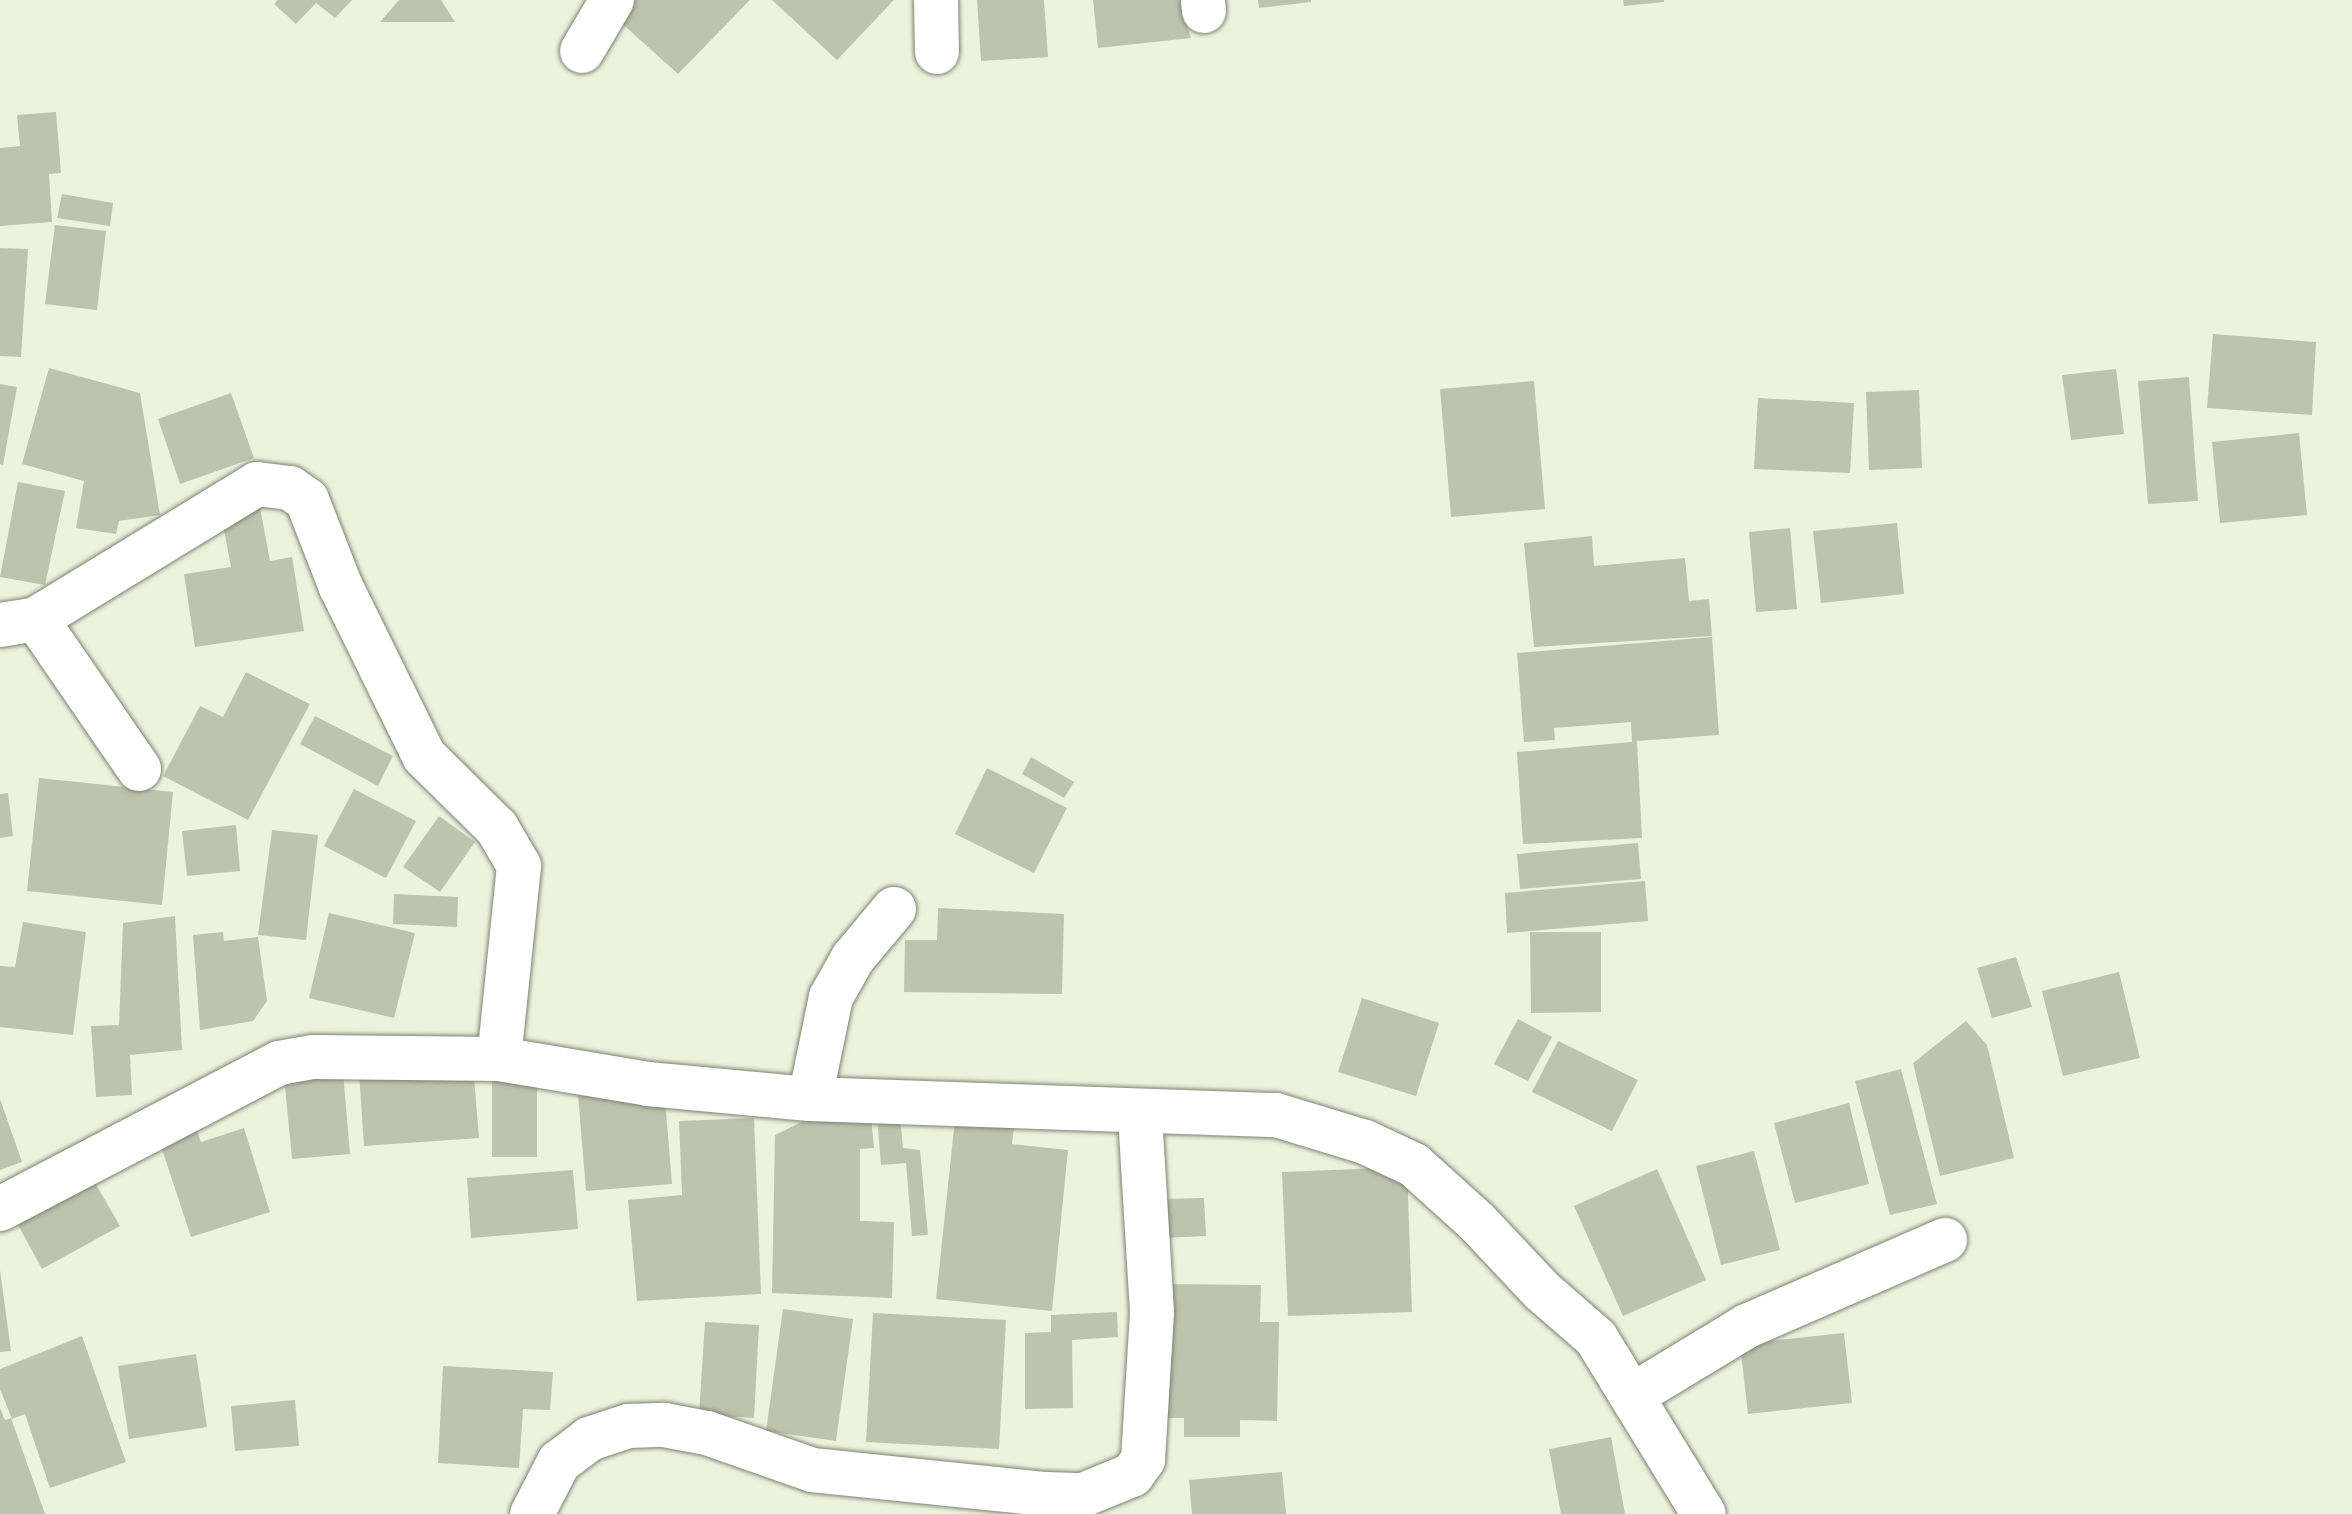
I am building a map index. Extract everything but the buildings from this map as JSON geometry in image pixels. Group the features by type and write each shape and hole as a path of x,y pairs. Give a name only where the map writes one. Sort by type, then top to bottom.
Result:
{"street":[{"path":"582,51 612,0"},
{"path":"936,0 937,52"},
{"path":"139,769 18,622 257,484 290,488 307,500 341,587 424,756 497,828 519,866 499,1059"},
{"path":"810,1099 831,997 853,958 894,909"},
{"path":"0,1209 279,1063 313,1057 499,1059 648,1084 810,1099 1140,1114 1276,1115 1365,1142 1414,1165 1477,1222 1542,1291 1596,1338 1704,1514"},
{"path":"532,1514 559,1462 589,1439 628,1426 664,1425 707,1433 812,1470 1015,1491 1083,1495 1132,1475 1143,1460 1152,1312 1140,1114"},
{"path":"1633,1395 1747,1326 1945,1240"}]}
